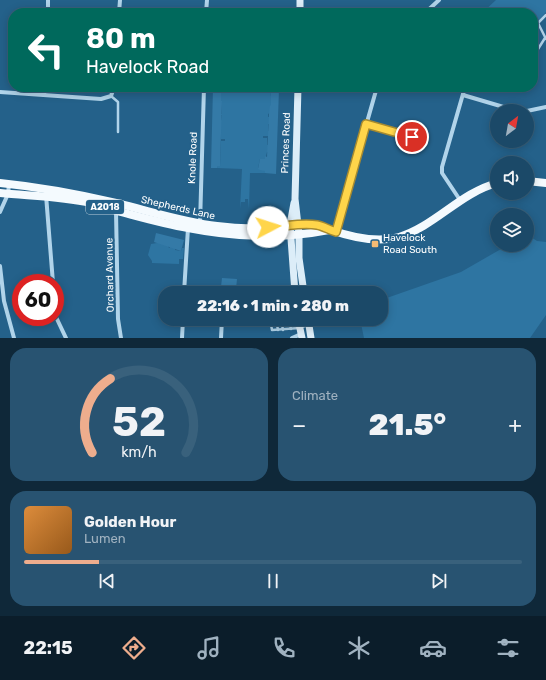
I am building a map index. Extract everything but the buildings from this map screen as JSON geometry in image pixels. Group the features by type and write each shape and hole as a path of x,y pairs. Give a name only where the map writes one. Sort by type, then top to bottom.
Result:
{"main road":[{"name":"Princes Road","path":"298,92 294,225 303,286"},
{"path":"534,182 546,183"},
{"name":"Shepherds Lane","path":"0,183 91,203 116,211 237,235 295,234 332,231"},
{"name":"Shepherds Lane","path":"200,227 240,228 319,225 332,231 371,239 399,237 421,228 460,200 490,186"},
{"name":"Shepherds Lane","path":"4,193 46,193 89,197 188,225"},
{"name":"Princes Road","path":"294,286 291,246 295,234"},
{"path":"309,326 311,338"}],"street":[{"path":"430,8 439,0"},
{"path":"0,92 101,99 111,96 112,92"},
{"name":"Knole Road","path":"200,227 204,92"},
{"path":"332,231 376,92"},
{"path":"460,200 442,173 442,167 464,92"},
{"path":"463,95 493,104"},
{"path":"534,110 546,107"},
{"path":"366,124 412,137 409,148"},
{"path":"0,212 4,193 9,184"},
{"path":"46,193 52,274"},
{"name":"Orchard Avenue","path":"116,211 118,319 121,338"},
{"path":"184,286 188,225"},
{"path":"0,266 4,302 14,338"},
{"path":"60,326 66,338"},
{"path":"182,338 183,326"},
{"path":"221,338 222,326"},
{"path":"292,338 300,333"}],"lane":[{"path":"538,49 545,38 538,23 546,15"},
{"path":"111,96 118,102 118,132"},
{"path":"271,326 272,330 291,329 300,333"},
{"path":"277,326 278,330"},
{"path":"283,326 284,330"}],"shaded area":[{"path":"496,0 546,0 546,12 539,20 538,8 487,8"},
{"path":"270,92 270,108 278,108 268,114 268,117 271,117 277,124 268,124 270,136 263,136 263,138 267,138 267,145 270,145 270,152 267,152 265,159 260,159 258,168 262,170 265,169 265,173 250,173 249,209 248,199 245,199 245,202 241,202 240,209 242,169 217,168 220,166 221,141 225,141 225,139 221,139 219,121 221,121 222,115 213,114 222,114 222,101 217,101 219,95 213,95 213,93"},
{"path":"534,239 537,241 546,242 546,315 530,338 364,338 361,326 388,326 388,298 461,272 496,252 534,252"},
{"path":"157,242 169,243 168,247 170,248 170,246 175,248 175,250 181,251 182,248 184,248 183,259 179,259 179,264 152,263 148,255 151,244"}],"place":[{"name":"Havelock Road South","path":"375,244"}],"route":[{"path":"268,227 285,227 298,224 319,225 336,232 366,124 412,137"}]}
